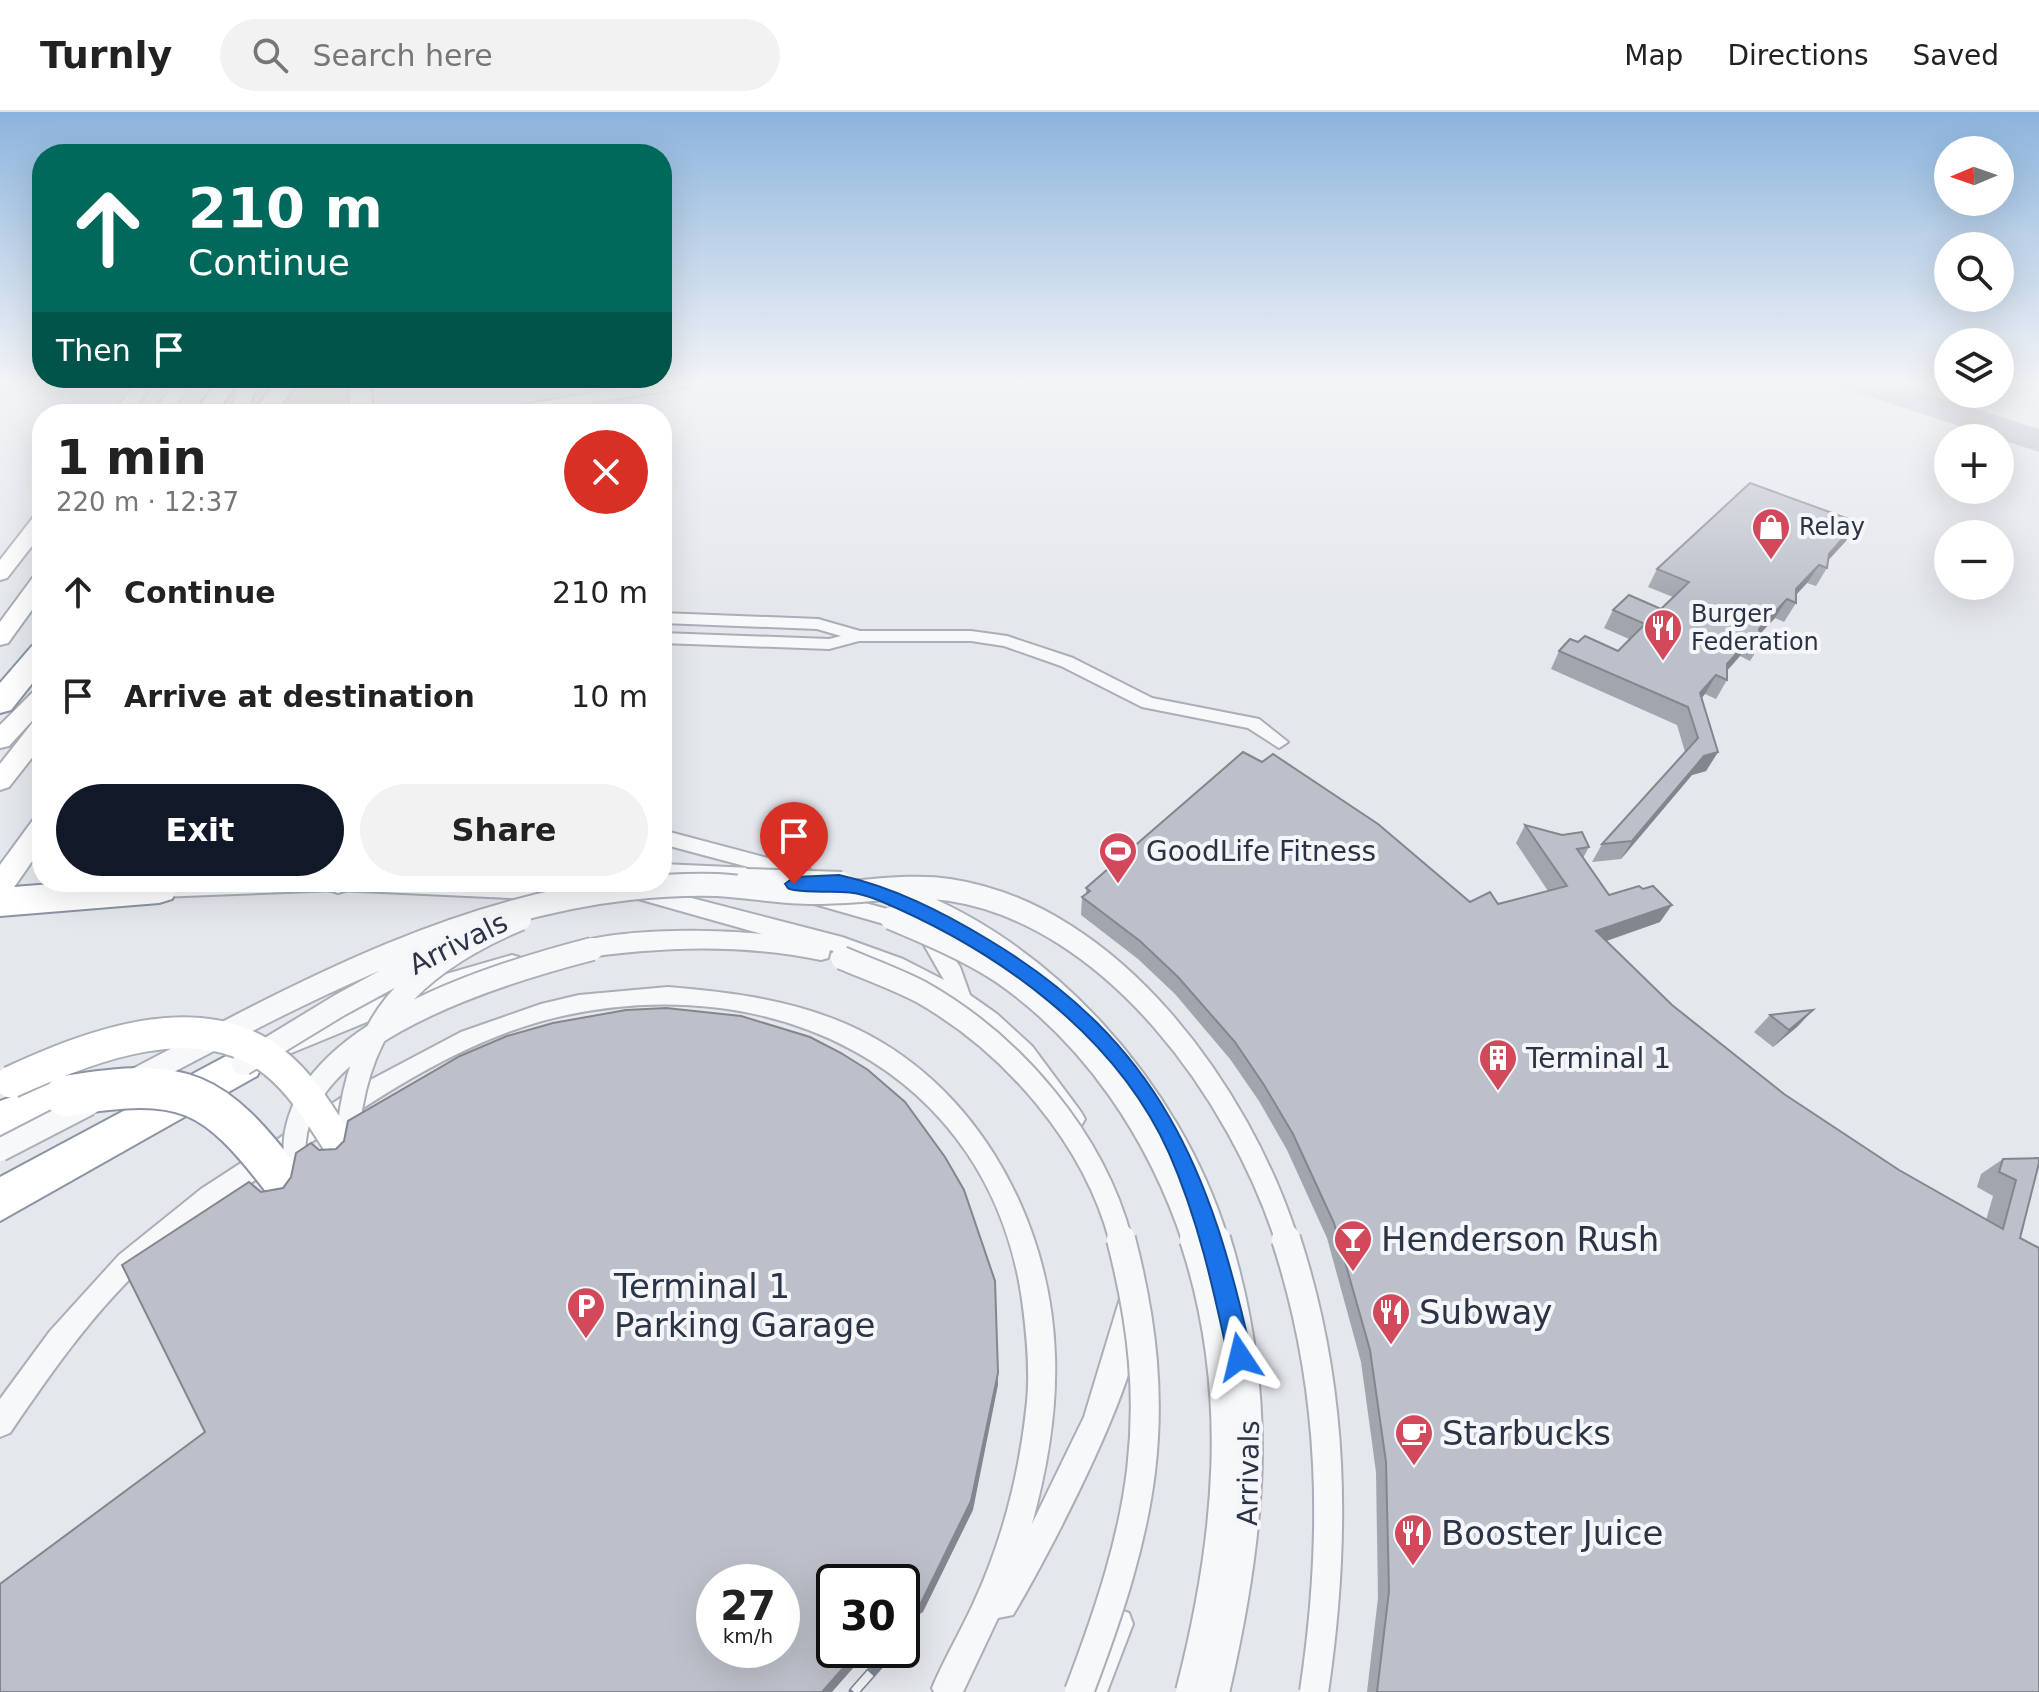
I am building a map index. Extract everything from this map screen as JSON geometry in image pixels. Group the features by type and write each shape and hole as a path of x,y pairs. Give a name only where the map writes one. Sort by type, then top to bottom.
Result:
{"highway":[{"path":"0,703 32,664"},
{"path":"0,902 122,892"},
{"path":"0,1200 243,1064"},
{"path":"0,1120 52,1100 98,1090 134,1086 185,1091 211,1101 229,1114 292,1181"}],"street":[{"path":"0,536 29,539"},
{"path":"0,574 29,539"},
{"path":"0,638 32,595"},
{"path":"672,618 818,624 859,636"},
{"path":"672,638 829,644 859,636 971,636 1007,641 1067,662 1148,703 1253,723 1279,742"},
{"path":"0,740 32,706"},
{"path":"0,781 32,741"},
{"path":"0,886 32,840"},
{"path":"672,840 734,859 839,882 900,901 967,933 1069,1006 1108,1046 1140,1086 1177,1148 1194,1186 1237,1338 1245,1411 1241,1545 1213,1692"},
{"path":"672,871 769,876"},
{"name":"Arrivals","path":"672,883 769,876 846,882 918,902 956,923 1069,1002 1125,1061 1167,1123 1214,1229 1245,1345 1250,1489 1246,1557 1234,1626 1213,1692"},
{"path":"594,892 645,894 839,882"},
{"path":"672,888 706,885 799,893 949,889 988,898 1031,915 1064,934 1126,983 1174,1037 1225,1107 1260,1173 1285,1234 1320,1366 1327,1419 1330,1568 1314,1692"},
{"path":"0,914 140,892"},
{"name":"Arrivals","path":"243,1064 432,953 527,911 589,892"},
{"path":"0,1150 320,984 403,947 481,919 613,892"},
{"path":"344,1148 349,1094 364,1049 379,1024 424,973 469,942 513,921 600,893"},
{"path":"799,893 891,918 964,950 1014,981 1078,1037 1121,1088 1166,1165 1207,1276 1225,1379 1228,1431 1219,1558 1190,1692"},
{"path":"645,894 686,901 742,921 790,930 859,950 962,1003 1005,1033 1046,1078 1082,1133 1108,1185 1135,1263 1153,1371 1155,1406 1151,1480 1123,1608 1092,1692"},
{"path":"900,901 937,945 962,1003"},
{"path":"243,1064 430,987 524,960 655,941 714,938 786,944 827,953 903,983 949,1009 1007,1052 1051,1099 1091,1164 1128,1259 1142,1333 1146,1422 1143,1474 1107,1618 1079,1692"},
{"path":"292,1181 291,1139 295,1124 315,1088 353,1049 423,1008 491,978 592,949"},
{"path":"0,1423 46,1354 121,1272 176,1221 375,1086 437,1052 577,1004 631,997 697,997 750,1003 822,1023 871,1045 906,1069 947,1106 978,1144 1011,1206 1031,1273 1042,1352 1039,1404 1025,1505 996,1593 947,1690"},
{"path":"0,1088 59,1059 98,1045 135,1038 211,1037 264,1055 285,1072 344,1148"},
{"path":"947,1690 1052,1516 1095,1421 1117,1360 1135,1263"}],"building":[{"path":"1750,483 1857,522 1829,554 1827,568 1819,565 1796,589 1796,603 1787,599 1759,629 1762,642 1751,638 1727,664 1727,680 1716,675 1700,693 1718,752 1704,756 1632,841 1602,844 1698,738 1688,707 1559,651 1570,639 1578,642 1585,636 1618,651 1645,624 1613,610 1629,595 1661,609 1689,582 1657,569"},
{"name":"Terminal 1","path":"1243,752 1262,762 1273,754 1378,824 1470,902 1490,892 1498,904 1567,886 1525,825 1562,835 1582,832 1589,847 1577,849 1609,895 1639,886 1643,889 1653,886 1672,905 1596,931 1672,1005 1784,1094 1899,1170 2003,1229 2016,1180 1999,1172 2003,1159 2039,1158 2020,1238 2039,1248 2039,1692 1377,1692 1389,1591 1386,1462 1370,1350 1334,1223 1293,1134 1235,1042 1178,977 1140,941 1082,897 1090,891 1086,888"},
{"name":"Terminal 1 Parking Garage","path":"666,1008 741,1016 810,1037 868,1070 905,1102 945,1157 964,1190 995,1281 998,1373 971,1501 920,1605 920,1564 816,1564 816,1668 843,1668 822,1692 0,1692 0,1584 205,1432 122,1265 249,1182 261,1192 283,1188 291,1177 296,1153 311,1143 319,1150 336,1149 344,1141 348,1121 460,1056 507,1036 553,1023 626,1010"},
{"path":"1813,1010 1789,1030 1770,1015"}],"railway":[{"path":"854,1692 875,1668"}],"place":[{"name":"Relay","path":"1771,561"},
{"name":"Burger Federation","path":"1663,662"},
{"name":"GoodLife Fitness","path":"1118,885"},
{"name":"Terminal 1","path":"1498,1092"},
{"name":"Henderson Rush","path":"1353,1273"},
{"name":"Terminal 1 Parking Garage","path":"586,1340"},
{"name":"Subway","path":"1391,1346"},
{"name":"Starbucks","path":"1414,1467"},
{"name":"Booster Juice","path":"1413,1567"}],"route":[{"path":"794,884 839,882 868,888 934,916 967,933 1022,969 1093,1029 1140,1086 1177,1148 1209,1226 1240,1357"}]}
